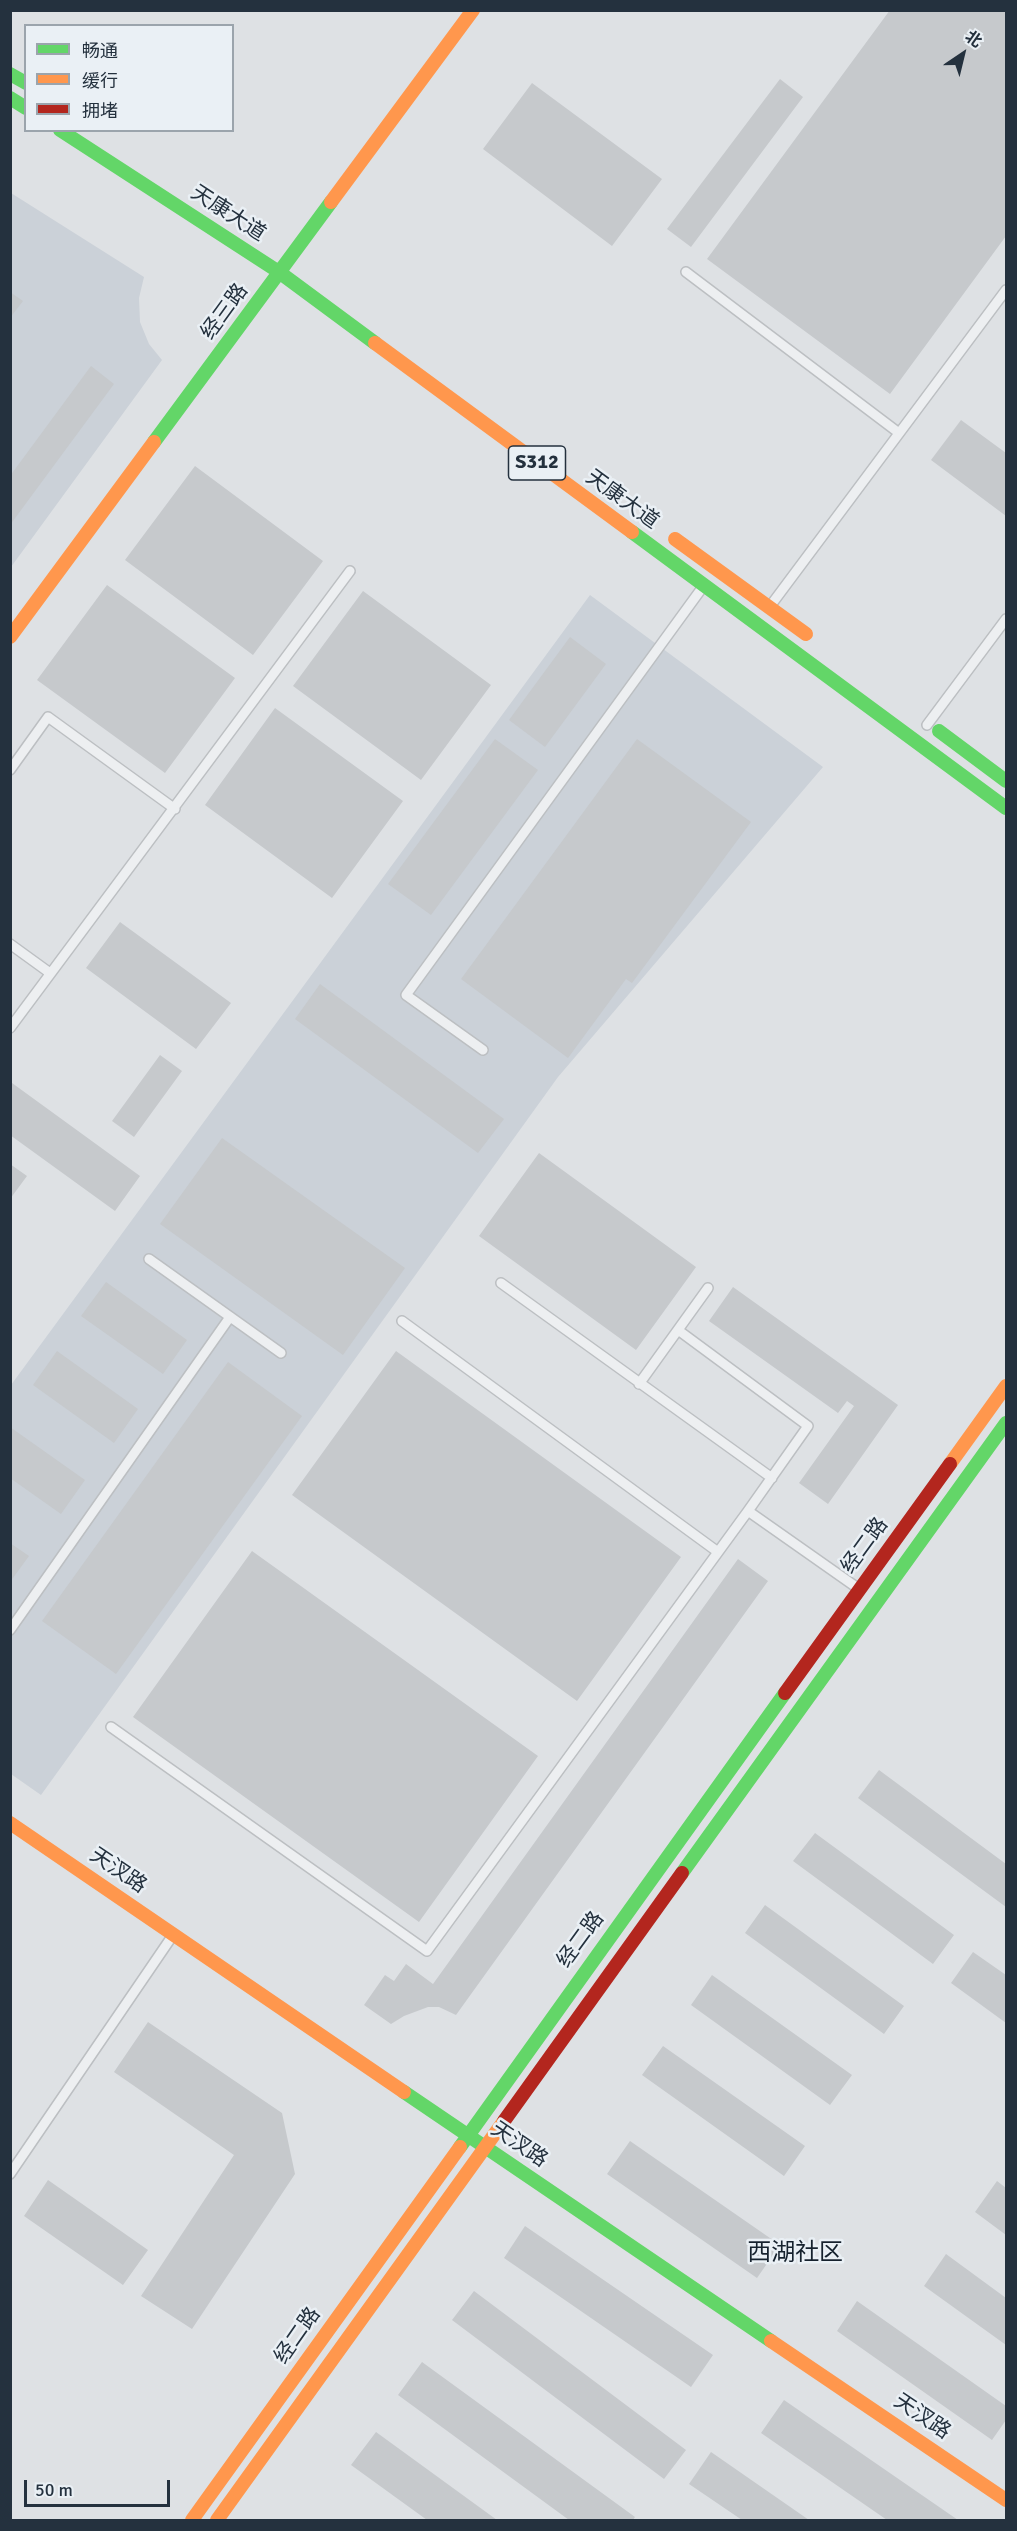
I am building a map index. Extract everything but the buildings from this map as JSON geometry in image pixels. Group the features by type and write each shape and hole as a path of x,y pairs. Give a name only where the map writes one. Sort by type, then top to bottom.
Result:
{"street":[{"name":"经三路","path":"10,637 238,332 279,272 473,10"},
{"path":"10,74 24,83"},
{"path":"10,98 24,107"},
{"name":"天康大道","path":"63,132 279,272 1006,808"},
{"name":"天康大道","path":"660,527 816,642"},
{"path":"924,720 1006,781"},
{"name":"经二路","path":"192,2520 1006,1386"},
{"name":"经二路","path":"217,2520 1006,1423"},
{"name":"天汊路","path":"10,1823 1006,2500"}],"lane":[{"path":"686,272 899,434"},
{"path":"756,625 1006,290"},
{"path":"483,1050 406,995 717,569"},
{"path":"10,1028 350,571"},
{"path":"916,740 924,720 1006,618"},
{"path":"10,770 48,717 174,808"},
{"path":"10,944 50,973"},
{"path":"149,1259 281,1353"},
{"path":"501,1283 772,1478"},
{"path":"639,1384 708,1288"},
{"path":"10,1630 230,1317"},
{"path":"402,1321 718,1552"},
{"path":"111,1727 427,1951 808,1426 678,1330"},
{"path":"748,1511 878,1602"},
{"path":"10,2174 173,1934"}],"shaded area":[{"path":"11,193 144,277 139,298 140,322 149,344 162,360 11,567"},
{"path":"590,595 823,767 558,1077 41,1795 11,1774 11,1385"}],"traffic: fast":[{"path":"10,74 24,82"},
{"path":"10,98 24,107"},
{"path":"63,132 279,272 375,343"},
{"path":"154,442 331,202"},
{"path":"632,532 1006,808"},
{"path":"939,731 1006,781"},
{"path":"682,1873 1006,1423"},
{"path":"460,2147 785,1693"},
{"path":"404,2092 771,2341"}],"traffic: slow":[{"path":"331,202 473,10"},
{"path":"375,343 632,532"},
{"path":"10,637 154,442"},
{"path":"675,539 806,634"},
{"path":"950,1464 1006,1386"},
{"path":"10,1823 404,2092"},
{"path":"217,2520 504,2121"},
{"path":"192,2520 460,2147"},
{"path":"771,2341 1006,2500"}],"traffic: jam":[{"path":"785,1693 950,1464"},
{"path":"504,2121 682,1873"}],"district":[{"name":"西湖社区","path":"795,2254"}]}
